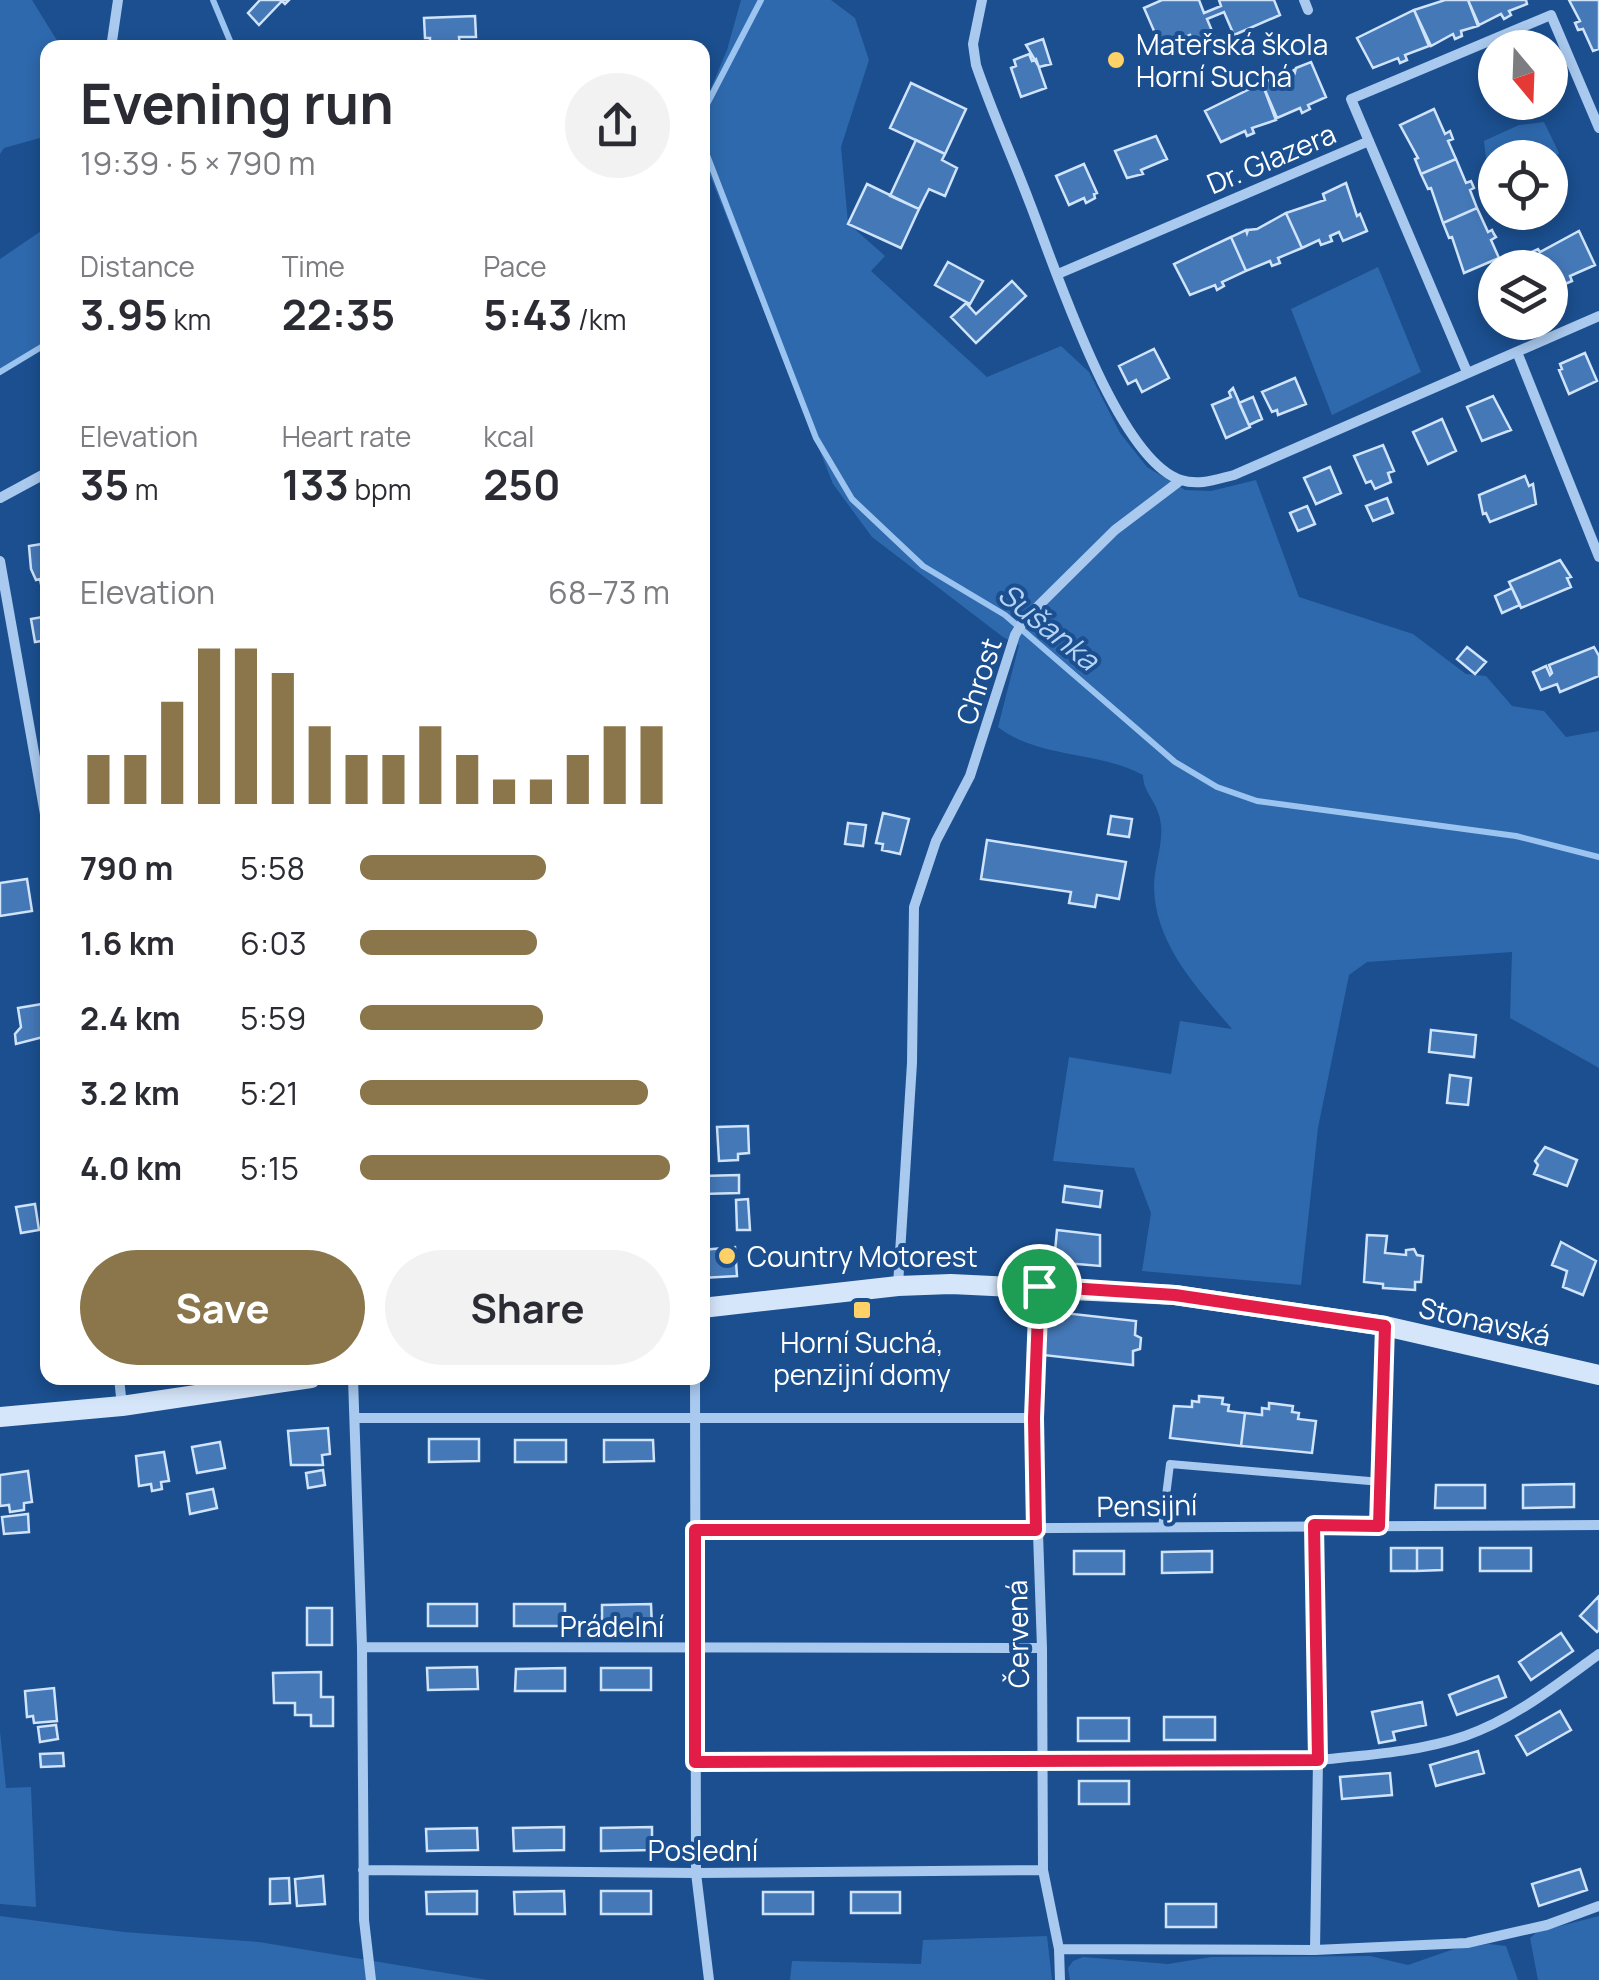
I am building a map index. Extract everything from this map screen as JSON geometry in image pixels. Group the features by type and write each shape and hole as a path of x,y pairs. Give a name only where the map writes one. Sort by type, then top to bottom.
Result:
{"main road":[{"name":"Stonavská","path":"710,1307 898,1286 1039,1286 1175,1295 1385,1326 1599,1376"},
{"path":"0,1417 122,1406 264,1385"}],"street":[{"path":"112,40 118,0"},
{"path":"982,0 974,44 976,66 1073,317 1111,401 1142,446 1164,470 1181,480 1203,482 1234,475 1599,316"},
{"name":"Dr. Glazera","path":"1058,274 1369,140 1352,99 1550,15 1599,128"},
{"path":"1369,140 1467,372"},
{"path":"1518,352 1599,556"},
{"path":"0,498 40,476"},
{"name":"Chrost","path":"898,1286 912,1064 914,908 936,840 970,776 1015,635 1024,620 1116,530 1181,480"},
{"path":"0,561 40,786"},
{"name":"Červená","path":"1039,1286 1034,1418 1042,1648 1043,1870 1059,1949 1060,1980"},
{"path":"1379,1526 1385,1326"},
{"path":"120,1385 122,1406"},
{"path":"354,1385 363,1870 370,1980"},
{"path":"695,1385 696,1873 710,1980"},
{"path":"356,1418 1034,1418"},
{"path":"1314,1525 1318,1760 1315,1950"},
{"name":"Pensijní","path":"695,1530 1599,1525"},
{"name":"Prádelní","path":"362,1648 1042,1648"},
{"path":"695,1762 1318,1760 1393,1753 1467,1736 1534,1701 1599,1654"},
{"name":"Poslední","path":"363,1870 1043,1870"},
{"path":"1059,1949 1315,1950 1467,1943 1547,1925 1599,1906"}],"lane":[{"path":"1162,1528 1170,1464 1380,1482"}],"shaded area":[{"path":"0,0 32,0 57,40 40,40 40,138 4,148 0,154"},
{"path":"741,0 831,0 855,18 869,60 841,147 848,223 885,256 871,271 987,377 1061,346 1089,372 1120,433 1147,467 1185,490 1211,491 1256,480 1299,597 1413,634 1466,674 1486,676 1512,706 1544,711 1566,737 1599,731 1599,1068 1510,1018 1512,952 1367,962 1349,975 1318,1128 1301,1285 1142,1271 1151,1213 1134,1168 1053,1161 1069,1057 1171,1074 1180,1021 1232,1029 1180,964 1162,927 1154,887 1161,825 1143,775 1126,767 1031,744 998,727 1019,645 1003,637 872,537 833,484 710,176 710,90"},
{"path":"1544,122 1553,140 1486,140 1519,125"},
{"path":"40,232 40,347 0,372 0,259"},
{"path":"1378,267 1421,372 1332,415 1291,309"},
{"path":"0,1731 6,1788 31,1787 36,1907 0,1904"},
{"path":"0,1916 124,1932 259,1942 488,1980 0,1980"},
{"path":"1599,1916 1599,1980 1538,1980 1530,1938 1537,1932"},
{"path":"1047,1936 1052,1980 790,1980 792,1961 921,1964 923,1940"},
{"path":"1506,1946 1518,1980 1070,1980 1068,1968 1083,1957 1168,1964 1211,1957 1370,1956 1408,1965 1454,1949"}],"building":[{"path":"260,0 289,0 285,4 282,1 259,25 248,13"},
{"path":"1162,0 1199,0 1204,13 1221,6 1219,0 1274,0 1280,15 1234,35 1224,12 1207,19 1218,45 1198,54 1190,35 1161,47 1144,8"},
{"path":"1445,0 1468,0 1478,26 1431,46 1414,10"},
{"path":"1468,0 1526,0 1527,4 1509,11 1511,15 1504,19 1501,14 1479,25"},
{"path":"1569,0 1599,0 1599,49 1593,51 1583,29 1578,30 1575,23 1580,21"},
{"path":"1414,10 1429,46 1405,55 1407,60 1400,63 1398,58 1373,68 1357,38"},
{"path":"475,16 476,37 430,40 425,38 424,18"},
{"path":"1043,39 1051,64 1039,67 1026,45"},
{"path":"1029,54 1032,61 1036,59 1046,88 1021,97 1011,68 1016,66 1014,60"},
{"path":"1311,62 1326,97 1308,105 1310,109 1302,113 1300,108 1277,118 1262,83 1277,77 1278,80"},
{"path":"911,83 966,109 945,154 890,128"},
{"path":"1262,83 1276,120 1252,128 1254,133 1247,136 1245,131 1221,142 1205,111"},
{"path":"1434,109 1445,134 1450,131 1453,139 1448,141 1456,159 1421,174 1415,159 1418,158 1400,125"},
{"path":"1156,136 1167,159 1141,170 1143,174 1127,178 1115,151"},
{"path":"916,140 945,154 942,160 957,168 945,196 929,189 919,209 890,196"},
{"path":"1456,159 1466,183 1471,181 1474,188 1470,190 1477,208 1443,223 1431,188 1428,189 1421,174"},
{"path":"1084,164 1097,193 1086,203 1084,198 1069,205 1056,176"},
{"path":"1346,183 1357,216 1360,214 1367,231 1343,241 1339,232 1330,236 1332,241 1321,245 1319,240 1302,248 1286,213 1325,200 1323,194"},
{"path":"867,184 919,209 901,248 848,224"},
{"path":"1477,208 1478,230 1492,230 1495,250 1478,250 1478,267 1464,273 1443,223"},
{"path":"1286,213 1302,248 1278,258 1280,263 1272,266 1270,261 1246,271 1231,237 1257,229"},
{"path":"1579,231 1595,265 1570,276 1572,281 1568,283 1568,250 1544,250"},
{"path":"1231,237 1246,271 1222,282 1224,286 1217,290 1215,285 1190,295 1174,264"},
{"path":"948,262 983,281 970,304 935,285"},
{"path":"1012,281 1026,296 976,343 951,317 966,303 976,314"},
{"path":"1154,349 1169,378 1142,392 1136,380 1128,384 1119,366"},
{"path":"1585,353 1597,381 1569,394 1560,364"},
{"path":"1295,378 1306,404 1278,415 1277,410 1272,412 1262,392"},
{"path":"1233,388 1250,427 1226,438 1212,405 1231,397 1229,392"},
{"path":"1493,396 1511,430 1482,441 1467,407"},
{"path":"1253,397 1262,419 1249,425 1239,403"},
{"path":"1442,419 1456,451 1428,464 1413,432"},
{"path":"1383,445 1394,471 1388,473 1391,482 1375,489 1371,481 1366,483 1354,456"},
{"path":"1330,467 1341,493 1316,504 1304,478"},
{"path":"1525,476 1529,486 1533,484 1536,504 1490,522 1483,514 1479,495"},
{"path":"1387,498 1393,513 1373,521 1366,506"},
{"path":"1307,506 1315,524 1298,531 1290,513"},
{"path":"40,544 40,579 36,580 31,569 29,546"},
{"path":"1560,560 1571,577 1567,578 1571,587 1521,608 1509,582"},
{"path":"1512,588 1520,605 1502,613 1495,596"},
{"path":"40,617 40,641 35,642 31,619"},
{"path":"1467,647 1486,662 1475,674 1457,659"},
{"path":"1594,647 1599,656 1599,676 1560,692 1557,684 1541,690 1533,672 1546,666 1550,675 1549,665"},
{"path":"883,813 909,819 900,854 882,850 883,844 876,843"},
{"path":"1111,816 1132,819 1129,837 1108,834"},
{"path":"848,823 866,825 863,846 845,844"},
{"path":"987,840 1126,862 1119,899 1097,895 1095,907 1069,903 1071,892 981,879"},
{"path":"27,879 32,911 0,916 0,883"},
{"path":"40,1004 40,1038 16,1044 15,1034 21,1027 18,1008"},
{"path":"1431,1030 1476,1035 1474,1057 1429,1052"},
{"path":"1450,1075 1471,1078 1468,1105 1447,1103"},
{"path":"748,1126 749,1153 738,1154 738,1160 719,1161 717,1127"},
{"path":"1545,1147 1577,1160 1567,1186 1534,1174 1538,1165 1535,1161"},
{"path":"739,1175 739,1193 710,1194 710,1176"},
{"path":"1065,1186 1102,1191 1100,1207 1063,1202"},
{"path":"748,1199 750,1230 737,1230 736,1200"},
{"path":"35,1204 39,1230 21,1233 16,1207"},
{"path":"1057,1230 1100,1235 1100,1266 1054,1262"},
{"path":"1367,1235 1387,1236 1385,1253 1406,1255 1406,1250 1414,1249 1423,1256 1421,1282 1415,1282 1415,1290 1364,1282"},
{"path":"1561,1242 1596,1261 1583,1295 1563,1287 1567,1271 1552,1265"},
{"path":"735,1247 737,1276 710,1278 710,1249"},
{"path":"1046,1311 1136,1321 1135,1335 1141,1338 1140,1349 1133,1351 1133,1365 1043,1355"},
{"path":"1199,1396 1223,1398 1222,1404 1229,1405 1228,1411 1245,1413 1241,1446 1170,1438 1174,1406 1192,1407 1192,1401 1199,1402"},
{"path":"1269,1403 1293,1406 1292,1412 1299,1413 1298,1419 1316,1421 1312,1453 1241,1446 1245,1413 1262,1415 1262,1408 1269,1409"},
{"path":"328,1428 330,1454 322,1455 323,1465 291,1465 288,1431"},
{"path":"429,1439 479,1439 479,1461 429,1462"},
{"path":"515,1440 566,1440 566,1462 515,1462"},
{"path":"604,1440 653,1440 654,1461 604,1462"},
{"path":"220,1442 225,1468 197,1473 192,1447"},
{"path":"164,1452 169,1481 161,1482 162,1489 152,1491 151,1484 139,1486 136,1456"},
{"path":"323,1470 325,1485 308,1488 306,1473"},
{"path":"28,1471 32,1502 24,1503 24,1510 10,1512 9,1505 0,1506 0,1475"},
{"path":"1574,1484 1574,1507 1523,1508 1523,1485"},
{"path":"1436,1485 1485,1485 1485,1508 1435,1508"},
{"path":"213,1489 217,1508 190,1514 187,1494"},
{"path":"28,1514 29,1532 4,1534 2,1517"},
{"path":"1391,1548 1417,1548 1417,1571 1391,1571"},
{"path":"1417,1548 1442,1548 1442,1570 1417,1571"},
{"path":"1480,1548 1531,1548 1531,1571 1480,1571"},
{"path":"1074,1551 1124,1551 1124,1574 1074,1574"},
{"path":"1212,1551 1212,1572 1162,1573 1162,1552"},
{"path":"1599,1596 1599,1630 1597,1632 1580,1616"},
{"path":"428,1604 477,1604 477,1626 428,1626"},
{"path":"514,1604 565,1604 565,1626 514,1626"},
{"path":"651,1604 652,1627 602,1628 602,1605"},
{"path":"307,1608 332,1608 332,1645 307,1645"},
{"path":"1561,1633 1573,1651 1531,1680 1519,1662"},
{"path":"477,1667 478,1689 428,1690 427,1668"},
{"path":"565,1668 565,1691 515,1691 516,1669"},
{"path":"601,1668 651,1668 651,1690 601,1690"},
{"path":"321,1672 321,1697 333,1697 333,1726 311,1726 311,1715 295,1715 295,1703 274,1703 273,1673"},
{"path":"1498,1676 1506,1697 1457,1715 1449,1695"},
{"path":"54,1688 57,1721 34,1723 33,1716 27,1717 25,1691"},
{"path":"1422,1702 1426,1725 1393,1732 1395,1740 1379,1743 1372,1712"},
{"path":"1560,1711 1571,1730 1527,1755 1516,1736"},
{"path":"1164,1717 1215,1717 1215,1740 1164,1740"},
{"path":"1078,1718 1129,1718 1129,1741 1078,1741"},
{"path":"56,1725 58,1739 40,1742 38,1727"},
{"path":"1478,1751 1484,1773 1436,1786 1430,1765"},
{"path":"63,1753 64,1766 41,1767 40,1754"},
{"path":"1390,1773 1392,1795 1342,1799 1340,1777"},
{"path":"1079,1781 1129,1781 1129,1804 1079,1804"},
{"path":"564,1827 564,1850 514,1851 513,1828"},
{"path":"652,1827 652,1850 601,1851 601,1828"},
{"path":"477,1828 478,1850 427,1851 426,1829"},
{"path":"1580,1869 1587,1890 1539,1906 1532,1884"},
{"path":"323,1876 325,1904 297,1906 295,1879"},
{"path":"289,1878 290,1903 270,1904 270,1879"},
{"path":"477,1891 477,1914 427,1914 426,1892"},
{"path":"564,1891 565,1914 515,1914 514,1892"},
{"path":"601,1891 651,1891 651,1914 601,1914"},
{"path":"763,1892 813,1892 813,1914 763,1914"},
{"path":"851,1892 900,1892 900,1913 851,1913"},
{"path":"1166,1904 1216,1904 1216,1927 1166,1927"}],"waterway":[{"path":"213,0 230,40"},
{"path":"710,98 761,0"},
{"name":"Sušanka","path":"710,163 816,438 852,499 923,566 1005,615 1175,762 1217,787 1257,801 1516,836 1599,857"},
{"name":"Sušanka","path":"0,372 40,348"}],"place":[{"name":"Mateřská škola Horní Suchá","path":"1116,60"},
{"name":"Country Motorest","path":"727,1256"},
{"name":"Horní Suchá, penzijní domy","path":"862,1310"}],"route":[{"path":"1039,1286 1175,1295 1385,1326 1379,1526 1314,1525 1318,1760 695,1762 695,1530 1036,1530 1034,1418 1039,1286"}]}
